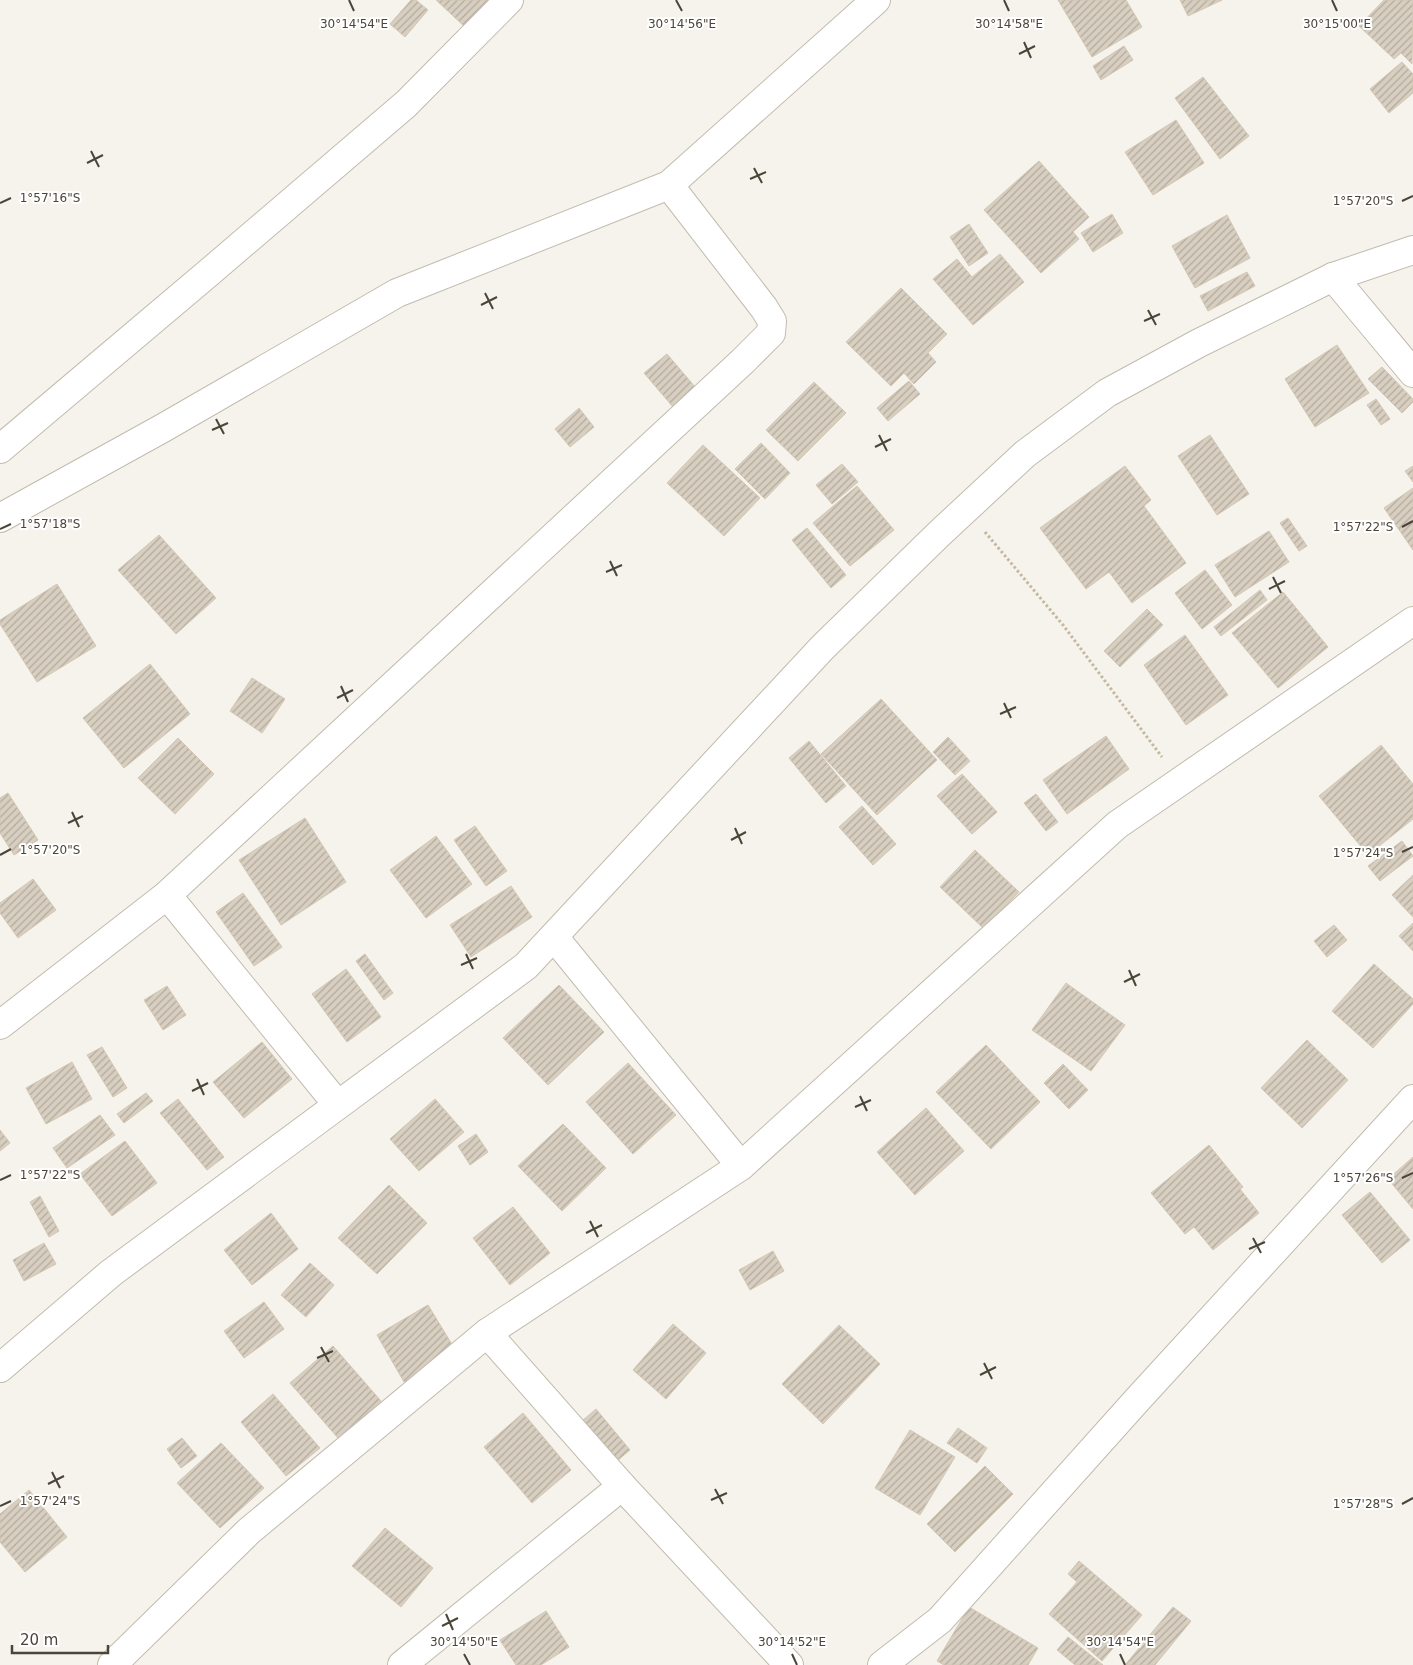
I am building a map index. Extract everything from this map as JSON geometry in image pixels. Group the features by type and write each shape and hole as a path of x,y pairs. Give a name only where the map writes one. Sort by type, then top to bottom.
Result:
{"street":[{"path":"0,449 406,104 509,0"},
{"path":"0,518 163,428 397,293 669,185 876,0"},
{"path":"0,1025 167,895 771,333 772,321 764,308 669,185"},
{"path":"0,1368 112,1272 526,966 823,648 1025,454 1107,393 1199,344 1333,277 1413,250"},
{"path":"1333,277 1413,372"},
{"path":"112,1665 249,1532 487,1333 741,1166 1117,825 1413,621"},
{"path":"167,895 337,1104"},
{"path":"554,937 741,1166"},
{"path":"897,1661 940,1620 1138,1399 1413,1099"},
{"path":"487,1333 622,1486 790,1665"},
{"path":"402,1665 622,1486"}],"path":[{"path":"966,509 1063,625 1180,781"}],"building":[{"path":"411,0 416,0 428,10 405,37 390,24"},
{"path":"436,0 493,0 466,28"},
{"path":"1058,0 1126,0 1142,27 1092,57"},
{"path":"1180,0 1222,0 1188,16"},
{"path":"1384,0 1413,0 1412,64 1401,53 1394,59 1359,26"},
{"path":"1124,46 1133,60 1101,80 1093,66"},
{"path":"1402,62 1413,74 1413,93 1389,113 1370,89"},
{"path":"1203,77 1249,136 1220,159 1175,98"},
{"path":"1176,120 1204,163 1153,195 1125,152"},
{"path":"1039,161 1089,217 1073,232 1079,239 1041,273 984,210"},
{"path":"1112,214 1123,233 1093,252 1081,233"},
{"path":"1227,215 1250,258 1195,288 1172,246"},
{"path":"969,224 988,253 969,266 950,237"},
{"path":"1000,254 1024,282 973,325 933,279 957,259 972,277"},
{"path":"1247,272 1255,286 1208,311 1200,296"},
{"path":"901,288 947,334 928,353 936,362 914,384 904,373 891,386 846,342"},
{"path":"1337,345 1369,393 1315,427 1285,379"},
{"path":"667,354 696,388 673,407 644,373"},
{"path":"1382,367 1413,399 1413,402 1402,413 1368,379"},
{"path":"909,381 920,394 888,421 877,408"},
{"path":"814,382 846,413 798,461 766,430"},
{"path":"1376,399 1390,419 1381,425 1367,405"},
{"path":"579,408 594,427 570,447 555,429"},
{"path":"1210,435 1249,494 1217,515 1178,456"},
{"path":"761,443 790,473 765,499 735,469"},
{"path":"703,445 760,498 724,536 667,483"},
{"path":"842,464 858,482 832,504 816,485"},
{"path":"1125,466 1151,500 1144,506 1186,563 1132,603 1109,572 1086,589 1040,528"},
{"path":"1413,466 1413,482 1405,471"},
{"path":"857,486 894,530 850,566 813,523"},
{"path":"1413,488 1413,550 1384,508"},
{"path":"1288,518 1307,546 1299,551 1280,523"},
{"path":"807,528 846,575 831,588 792,540"},
{"path":"1269,531 1289,562 1235,597 1215,565"},
{"path":"159,535 216,598 176,634 118,570"},
{"path":"1205,570 1232,605 1202,629 1175,593"},
{"path":"57,584 96,646 37,682 0,624 0,620"},
{"path":"1260,590 1267,600 1221,636 1214,627"},
{"path":"1283,592 1328,647 1278,688 1232,633"},
{"path":"1147,609 1163,625 1120,667 1104,651"},
{"path":"1185,635 1228,695 1186,725 1144,665"},
{"path":"150,664 190,714 124,768 83,718"},
{"path":"252,678 285,699 262,733 230,711"},
{"path":"881,699 937,760 877,815 821,754"},
{"path":"1106,736 1129,769 1067,814 1043,780"},
{"path":"948,737 970,761 955,775 933,752"},
{"path":"178,738 214,774 175,814 138,778"},
{"path":"809,741 846,786 826,803 789,758"},
{"path":"1381,745 1413,784 1413,819 1368,855 1319,796"},
{"path":"962,774 997,812 972,834 937,796"},
{"path":"8,793 38,840 14,855 0,833 0,798"},
{"path":"1036,794 1058,822 1046,831 1024,803"},
{"path":"862,806 896,844 873,865 839,827"},
{"path":"305,818 346,882 281,925 239,860"},
{"path":"475,826 507,871 486,886 454,840"},
{"path":"436,836 472,884 426,918 390,870"},
{"path":"1402,841 1413,856 1380,881 1368,866"},
{"path":"975,850 1019,892 983,928 940,887"},
{"path":"1413,875 1413,917 1392,895"},
{"path":"33,879 56,910 18,938 0,913 0,903"},
{"path":"511,886 532,917 471,957 450,925"},
{"path":"243,893 282,947 254,966 216,912"},
{"path":"1413,923 1413,951 1399,936"},
{"path":"1334,925 1347,940 1327,957 1314,941"},
{"path":"365,954 393,993 384,1000 356,961"},
{"path":"1374,964 1413,999 1413,1004 1373,1048 1332,1011"},
{"path":"346,969 381,1017 347,1042 312,994"},
{"path":"1066,983 1125,1025 1091,1071 1032,1030"},
{"path":"559,985 604,1032 548,1085 503,1038"},
{"path":"167,986 186,1015 163,1030 144,1000"},
{"path":"1307,1040 1348,1080 1302,1128 1261,1088"},
{"path":"262,1042 292,1079 244,1118 213,1082"},
{"path":"986,1045 1040,1102 991,1149 936,1092"},
{"path":"102,1047 127,1088 113,1097 87,1055"},
{"path":"72,1062 92,1099 46,1124 26,1088"},
{"path":"628,1063 676,1115 633,1154 586,1102"},
{"path":"1063,1064 1088,1090 1069,1109 1044,1083"},
{"path":"146,1093 153,1101 124,1123 117,1114"},
{"path":"178,1099 224,1157 207,1170 160,1113"},
{"path":"435,1099 464,1132 419,1171 390,1139"},
{"path":"926,1108 964,1151 915,1195 877,1152"},
{"path":"100,1115 115,1135 67,1168 53,1148"},
{"path":"563,1124 606,1168 562,1211 518,1166"},
{"path":"0,1130 10,1143 0,1151"},
{"path":"476,1134 488,1152 470,1165 458,1146"},
{"path":"125,1141 157,1183 112,1216 80,1174"},
{"path":"1209,1145 1243,1187 1240,1189 1259,1213 1213,1250 1194,1227 1185,1234 1151,1193"},
{"path":"1413,1157 1413,1209 1388,1179"},
{"path":"389,1185 427,1223 377,1274 338,1238"},
{"path":"1370,1192 1410,1240 1382,1263 1342,1215"},
{"path":"40,1196 59,1231 49,1237 30,1202"},
{"path":"513,1207 550,1253 510,1285 473,1238"},
{"path":"271,1213 298,1249 252,1285 224,1250"},
{"path":"44,1243 56,1264 24,1281 13,1260"},
{"path":"773,1251 784,1271 750,1290 739,1270"},
{"path":"310,1263 334,1285 306,1317 281,1295"},
{"path":"264,1302 284,1329 244,1358 224,1331"},
{"path":"428,1305 456,1351 404,1382 377,1335"},
{"path":"673,1324 706,1353 666,1399 633,1370"},
{"path":"839,1325 880,1364 823,1424 782,1384"},
{"path":"333,1346 381,1401 338,1438 290,1383"},
{"path":"273,1394 320,1448 286,1476 241,1422"},
{"path":"596,1409 630,1450 617,1461 582,1421"},
{"path":"523,1413 571,1470 532,1503 484,1447"},
{"path":"958,1428 987,1448 977,1463 947,1443"},
{"path":"910,1430 955,1457 920,1515 875,1488"},
{"path":"182,1438 197,1456 181,1468 167,1449"},
{"path":"221,1443 264,1488 220,1528 177,1483"},
{"path":"985,1466 1013,1494 955,1552 927,1524"},
{"path":"29,1490 67,1537 25,1572 0,1542 0,1514"},
{"path":"385,1528 433,1568 401,1607 352,1566"},
{"path":"1079,1561 1142,1615 1102,1661 1049,1614 1077,1582 1068,1574"},
{"path":"969,1607 1038,1648 1028,1665 944,1665 937,1661"},
{"path":"1173,1607 1191,1621 1155,1665 1125,1665"},
{"path":"546,1611 569,1647 541,1665 516,1665 500,1640"},
{"path":"1068,1637 1103,1665 1075,1665 1057,1650"}]}
